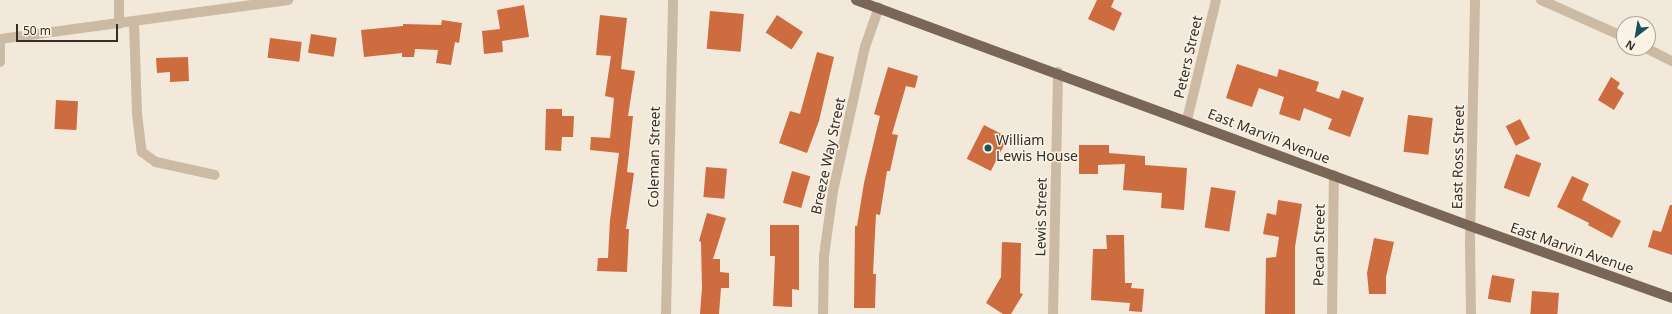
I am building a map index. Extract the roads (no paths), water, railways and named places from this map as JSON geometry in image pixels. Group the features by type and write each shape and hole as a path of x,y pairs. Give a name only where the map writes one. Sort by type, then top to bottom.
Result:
{"main road":[{"name":"East Marvin Avenue","path":"856,0 1058,72 1470,226 1672,298"}],"street":[{"path":"119,0 119,24"},
{"path":"0,62 0,39 134,23 288,0"},
{"name":"Coleman Street","path":"666,314 673,0"},
{"name":"Peters Street","path":"1187,120 1216,0"},
{"name":"East Ross Street","path":"1471,314 1470,226 1475,0"},
{"path":"1541,0 1616,34"},
{"name":"Breeze Way Street","path":"824,314 824,256 833,191 866,47 879,7"},
{"path":"134,23 137,114 142,152 156,162 215,175"},
{"path":"1656,53 1672,61"},
{"name":"Lewis Street","path":"1053,314 1058,72"},
{"name":"Pecan Street","path":"1332,314 1334,175"}],"place":[{"name":"William Lewis House","path":"988,148"}]}
